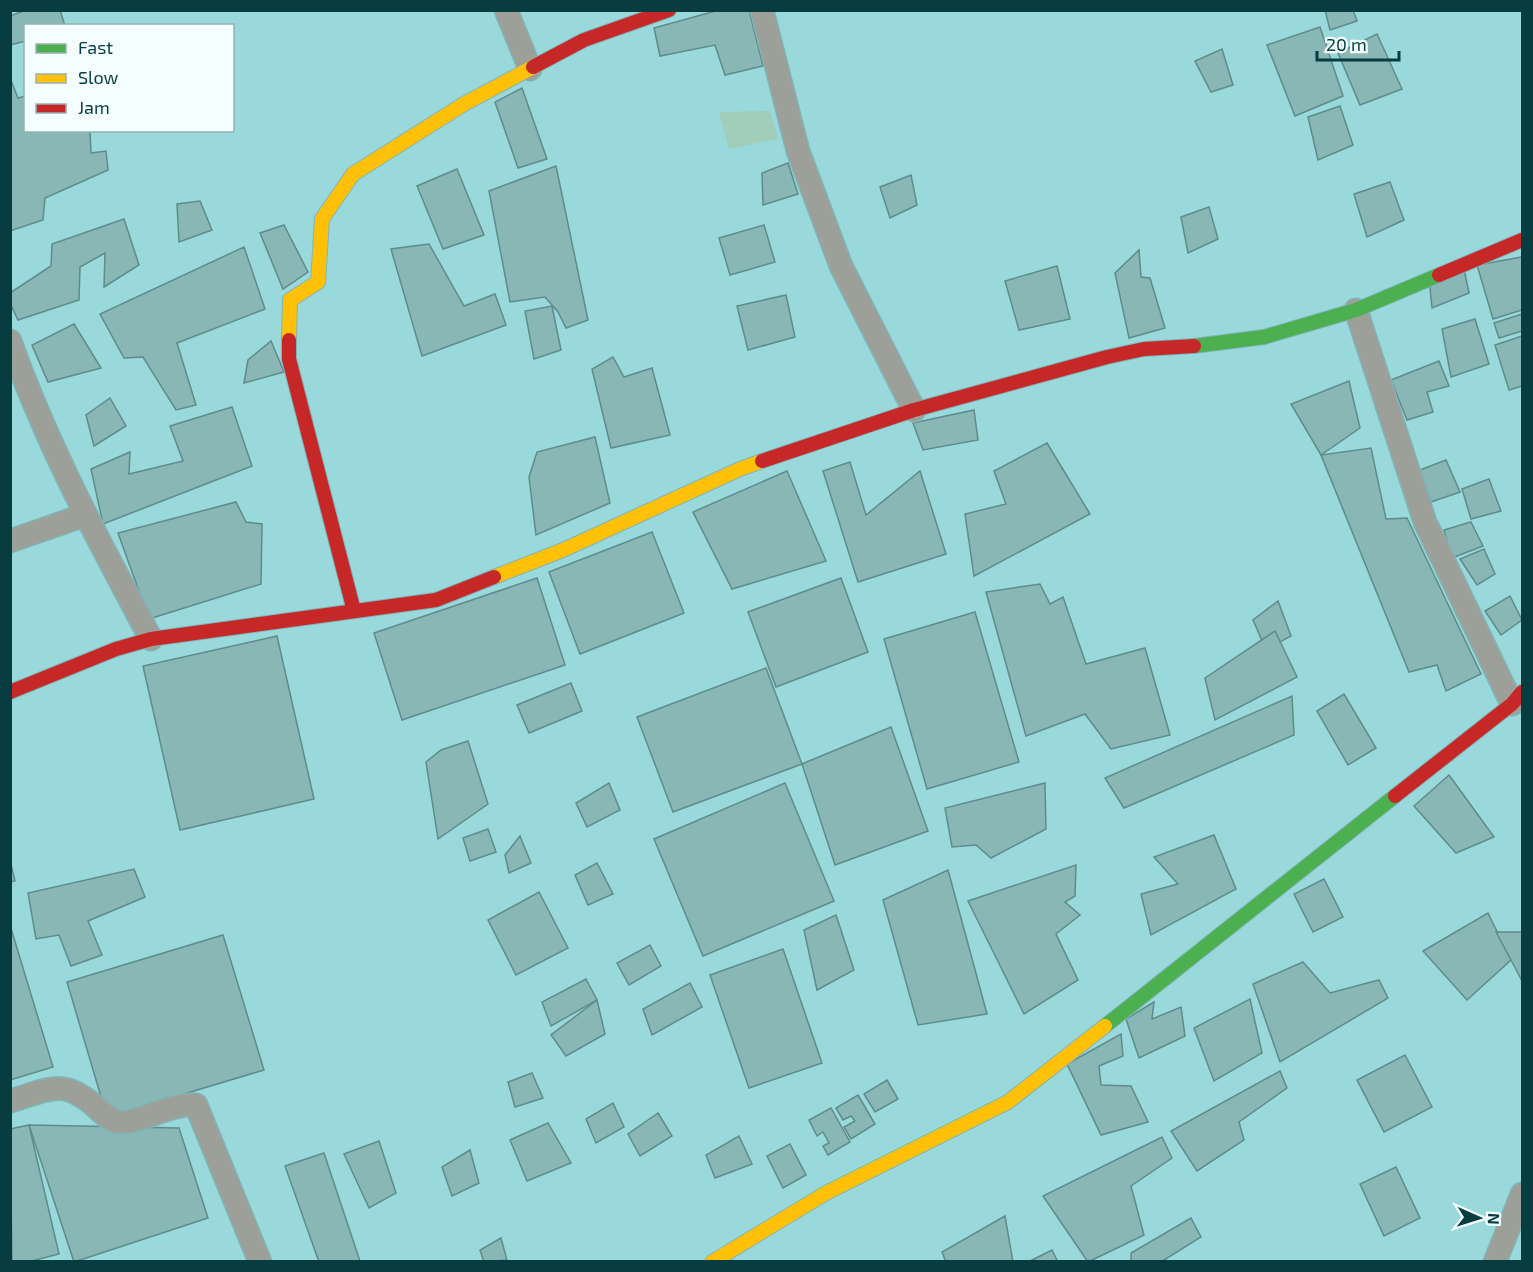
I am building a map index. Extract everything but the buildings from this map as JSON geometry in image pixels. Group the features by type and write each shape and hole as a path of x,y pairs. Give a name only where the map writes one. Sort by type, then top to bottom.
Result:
{"street":[{"path":"506,10 530,69"},
{"path":"354,611 289,359 290,300 318,282 322,219 353,174 464,104 584,40 669,10"},
{"path":"762,10 798,151 841,266 914,410"},
{"path":"10,692 116,650 151,639 436,600 563,550 740,469 914,410 1144,349 1194,346 1264,337 1356,310 1522,240"},
{"path":"712,1262 826,1193 1008,1102 1517,698 1425,522 1356,310"},
{"path":"10,341 18,387 151,639"},
{"path":"10,541 85,515"},
{"path":"10,1101 52,1089 66,1088 79,1092 107,1117 120,1122 169,1108 196,1105 260,1262"},
{"path":"1495,1262 1522,1194"}],"green space":[{"path":"770,111 778,139 729,149 719,112"}],"traffic: fast":[{"path":"1194,346 1264,337 1356,310 1439,275"},
{"path":"1105,1026 1395,796"}],"traffic: slow":[{"path":"289,340 290,300 318,282 322,219 353,174 464,104 533,67"},
{"path":"494,577 563,550 762,461"},
{"path":"712,1262 826,1193 1008,1102 1105,1026"}],"traffic: jam":[{"path":"533,67 584,40 669,10"},
{"path":"1439,275 1522,240"},
{"path":"289,340 289,359 354,611"},
{"path":"762,461 914,410 1107,357 1144,349 1194,346"},
{"path":"10,692 116,649 151,639 436,600 494,577"},
{"path":"1395,796 1512,704 1522,692"}]}
